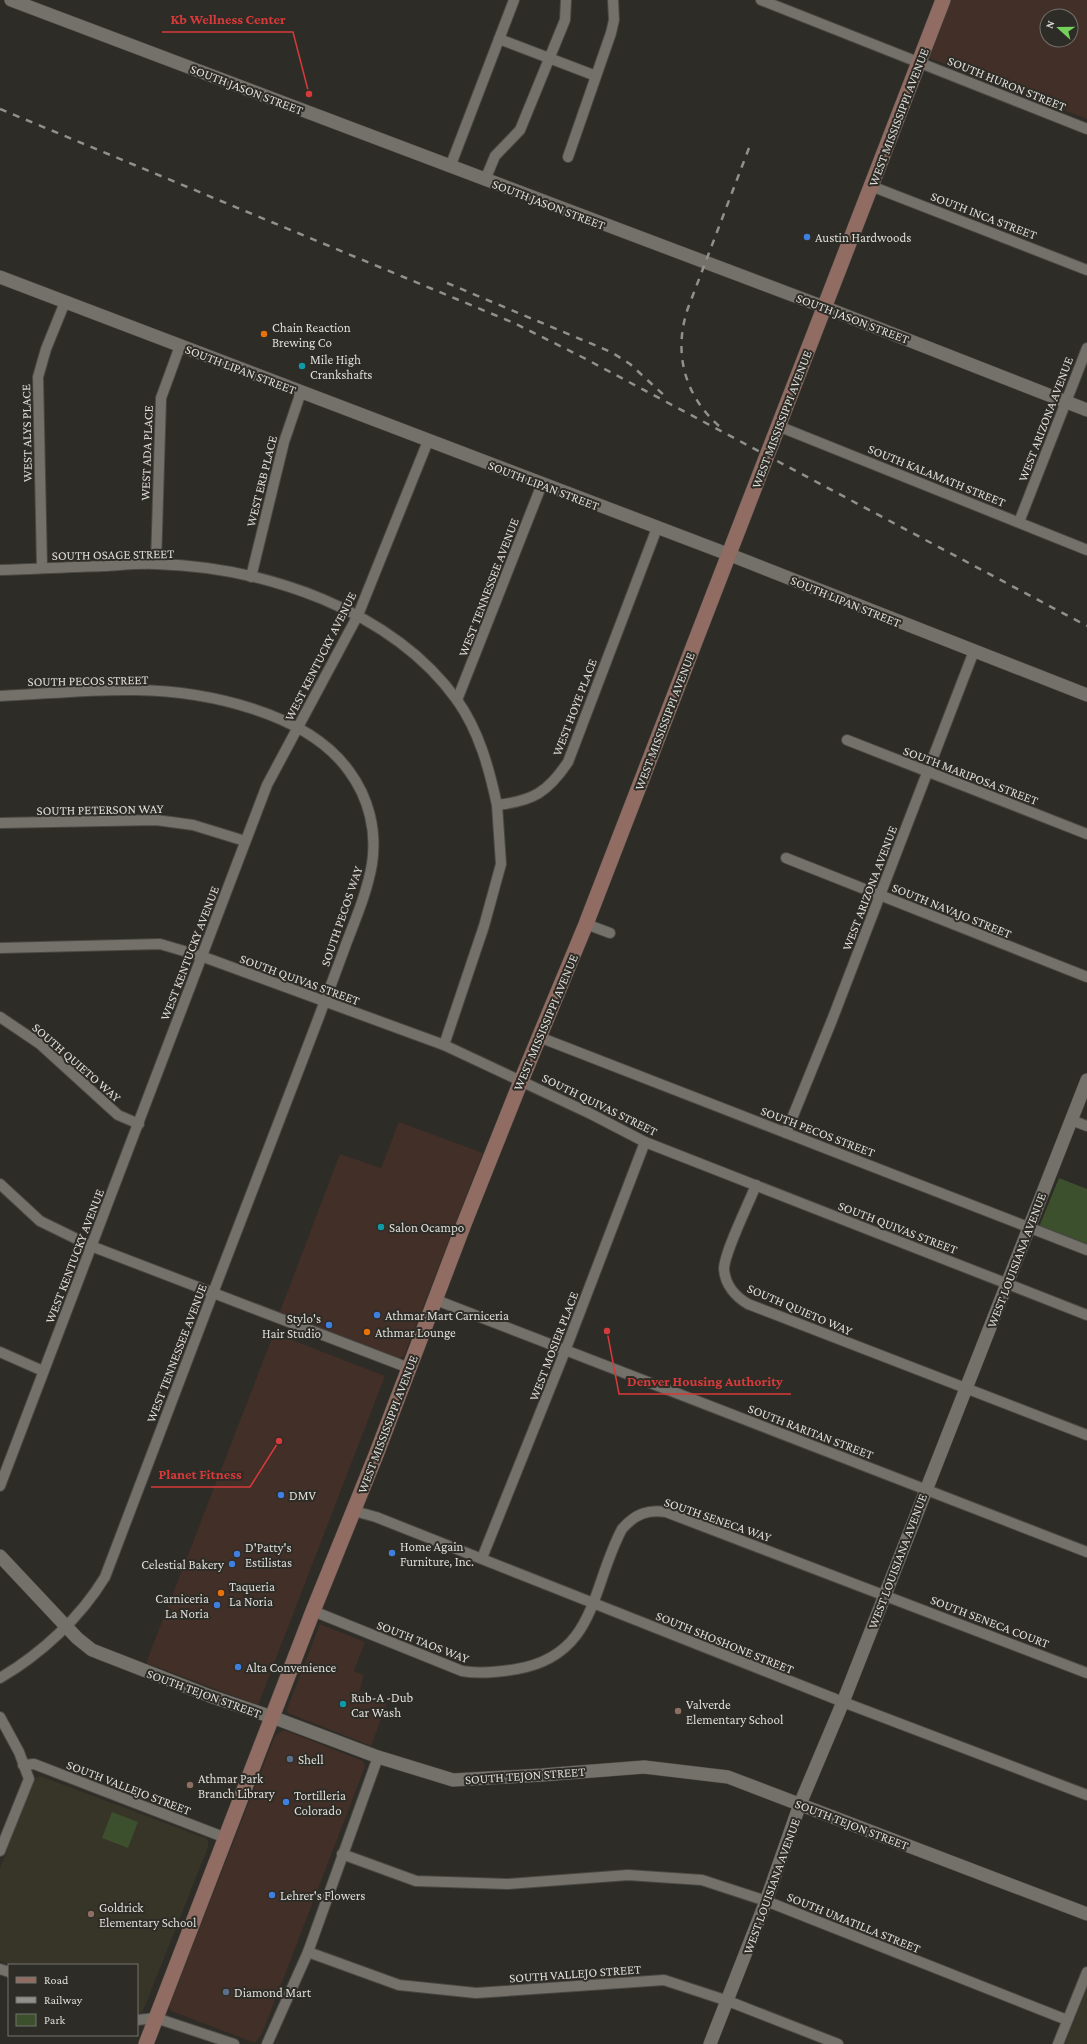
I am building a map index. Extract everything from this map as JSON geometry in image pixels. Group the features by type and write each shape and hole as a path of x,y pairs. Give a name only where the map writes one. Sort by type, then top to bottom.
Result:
{"main road":[{"name":"WEST MISSISSIPPI AVENUE","path":"146,2044 312,1611 354,1511 521,1081 586,924 943,0"}],"street":[{"name":"SOUTH JASON STREET","path":"11,0 824,307 1087,410"},
{"path":"450,167 514,0"},
{"path":"485,180 496,156 520,130 565,20 566,0"},
{"path":"568,157 611,33 614,20 613,0"},
{"name":"SOUTH HURON STREET","path":"761,0 1087,129"},
{"path":"499,39 596,76"},
{"name":"SOUTH INCA STREET","path":"871,186 1087,270"},
{"name":"SOUTH LIPAN STREET","path":"0,277 728,554 1087,695"},
{"name":"WEST ALYS PLACE","path":"42,568 38,377 46,349 65,302"},
{"name":"WEST ADA PLACE","path":"156,564 161,398 180,346"},
{"name":"WEST ARIZONA AVENUE","path":"1019,522 1087,348"},
{"name":"WEST ERB PLACE","path":"251,577 284,442 301,392"},
{"name":"SOUTH KALAMATH STREET","path":"778,426 1087,550"},
{"name":"WEST KENTUCKY AVENUE","path":"0,1486 43,1370 139,1124 267,784 358,615 428,441"},
{"name":"WEST TENNESSEE AVENUE","path":"457,700 542,484"},
{"name":"WEST HOYE PLACE","path":"498,805 520,802 537,794 552,783 568,762 657,528"},
{"name":"SOUTH OSAGE STREET","path":"0,570 156,564 199,567 251,577 306,593 333,603 358,615 410,651 457,700 483,748 498,805"},
{"name":"WEST ARIZONA AVENUE","path":"786,1133 928,773 974,651"},
{"name":"SOUTH PECOS STREET","path":"0,696 137,690 176,694 226,702 265,713 298,728 332,752 342,761 361,789 370,812"},
{"name":"SOUTH MARIPOSA STREET","path":"847,740 1087,834"},
{"path":"444,1045 484,926 501,864 498,805"},
{"name":"SOUTH PECOS WAY","path":"324,1002 369,877 374,849 370,812"},
{"name":"SOUTH PETERSON WAY","path":"0,823 156,820 193,825 245,841"},
{"name":"SOUTH NAVAJO STREET","path":"786,858 1087,977"},
{"path":"586,924 610,933"},
{"name":"SOUTH QUIVAS STREET","path":"0,948 160,944 201,956 444,1045 645,1142 1087,1315"},
{"name":"WEST TENNESSEE AVENUE","path":"0,1678 30,1658 66,1626 86,1604 105,1576 324,1002"},
{"name":"SOUTH QUIETO WAY","path":"0,1017 40,1044 118,1115 139,1124"},
{"name":"SOUTH PECOS STREET","path":"539,1037 1087,1250"},
{"name":"WEST LOUISIANA AVENUE","path":"710,2044 766,1901 800,1804 843,1702 925,1489 1087,1080"},
{"path":"1071,1120 1087,1126"},
{"name":"WEST MOSIER PLACE","path":"482,1558 565,1351 645,1142"},
{"path":"0,1184 40,1221 91,1246 409,1368"},
{"name":"SOUTH QUIETO WAY","path":"756,1185 725,1262 726,1279 739,1299 755,1307 1087,1435"},
{"name":"SOUTH RARITAN STREET","path":"436,1300 1087,1552"},
{"path":"0,1352 43,1370"},
{"name":"SOUTH SHOSHONE STREET","path":"354,1511 376,1517 482,1558 843,1702 1087,1795"},
{"name":"SOUTH SENECA WAY","path":"593,1603 622,1529 628,1522 641,1513 656,1511 666,1512 884,1594"},
{"name":"SOUTH TEJON STREET","path":"0,1556 86,1647 210,1696 272,1717 378,1757 453,1780 644,1767 728,1777 1087,1914"},
{"name":"SOUTH SENECA COURT","path":"884,1594 1087,1673"},
{"name":"SOUTH TAOS WAY","path":"312,1611 449,1668 477,1673 525,1668 549,1660 565,1649 578,1635 593,1603"},
{"path":"0,1717 19,1752 29,1779 0,1851"},
{"path":"267,2044 308,1952 378,1757"},
{"name":"SOUTH VALLEJO STREET","path":"23,1764 34,1764 226,1838"},
{"name":"SOUTH UMATILLA STREET","path":"342,1854 416,1881 507,1884 635,1875 702,1880 766,1901 1067,2020"},
{"name":"SOUTH VALLEJO STREET","path":"308,1952 399,1985 476,1993 664,1980 728,2001 838,2044"},
{"path":"1058,2044 1087,1972"},
{"path":"138,2020 156,2018 234,2044"}],"shaded area":[{"path":"951,0 1087,0 1087,119 929,58"},
{"path":"399,1122 483,1153 404,1356 399,1358 279,1314 340,1154 381,1168"},
{"path":"274,1333 385,1376 258,1705 146,1663"},
{"path":"320,1624 365,1642 354,1671 364,1675 359,1692 387,1703 371,1746 288,1713 287,1709"},
{"path":"284,1730 363,1761 365,1767 262,2034 255,2043 171,2011 169,2006 275,1736"},
{"name":"Goldrick Elementary School","path":"40,1776 205,1838 208,1841 208,1847 142,2012 138,2014 138,1964 8,1965 0,1961 0,1868 35,1778"},
{"path":"1087,1988 1087,2044 1065,2044"}],"green space":[{"path":"1059,1178 1087,1189 1087,1245 1039,1227"},
{"path":"112,1812 138,1822 128,1848 102,1838"}],"railway":[{"path":"0,109 514,323 582,357 1087,626"},
{"path":"719,426 697,401 690,387 682,356 682,341 688,308 749,148"},
{"path":"447,283 611,352 630,364 667,398"}],"place":[{"name":"Kb Wellness Center","path":"309,94"},
{"name":"Austin Hardwoods","path":"807,237"},
{"name":"Chain Reaction Brewing Co","path":"264,334"},
{"name":"Mile High Crankshafts","path":"302,366"},
{"name":"Salon Ocampo","path":"381,1227"},
{"name":"Athmar Mart Carniceria","path":"377,1315"},
{"name":"Stylo's Hair Studio","path":"329,1325"},
{"name":"Denver Housing Authority","path":"607,1331"},
{"name":"Athmar Lounge","path":"367,1332"},
{"name":"Planet Fitness","path":"279,1441"},
{"name":"DMV","path":"281,1495"},
{"name":"Home Again Furniture, Inc.","path":"392,1553"},
{"name":"D'Patty's Estilistas","path":"237,1554"},
{"name":"Celestial Bakery","path":"232,1564"},
{"name":"Taqueria La Noria","path":"221,1593"},
{"name":"Carniceria La Noria","path":"217,1605"},
{"name":"Alta Convenience","path":"238,1667"},
{"name":"Rub-A -Dub Car Wash","path":"343,1704"},
{"name":"Valverde Elementary School","path":"678,1711"},
{"name":"Shell","path":"290,1759"},
{"name":"Athmar Park Branch Library","path":"190,1785"},
{"name":"Tortilleria Colorado","path":"286,1802"},
{"name":"Lehrer's Flowers","path":"272,1895"},
{"name":"Goldrick Elementary School","path":"91,1914"},
{"name":"Diamond Mart","path":"226,1992"}]}
